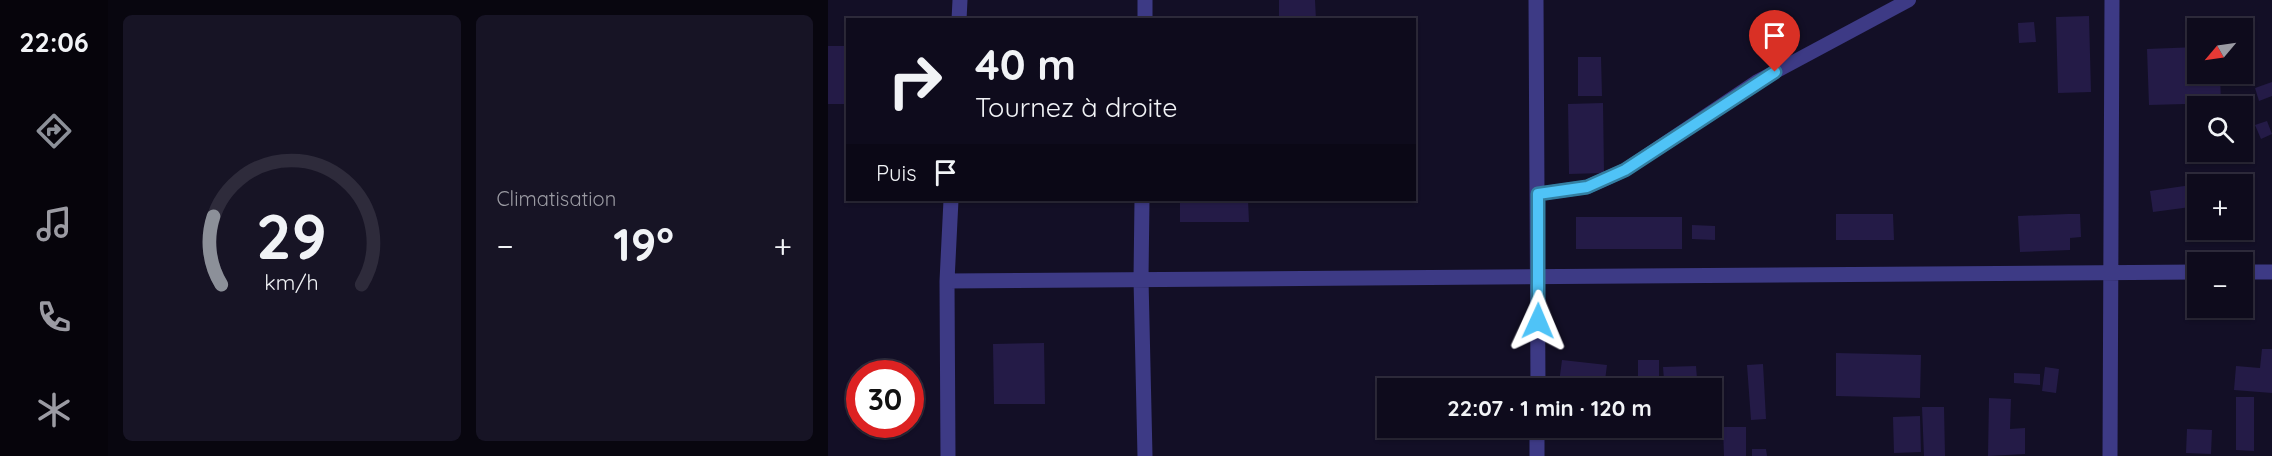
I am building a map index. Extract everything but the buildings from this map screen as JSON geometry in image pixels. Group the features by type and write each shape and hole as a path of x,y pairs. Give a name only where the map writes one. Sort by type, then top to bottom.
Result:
{"street":[{"path":"959,18 960,0"},
{"path":"1144,18 1145,0"},
{"path":"1536,0 1538,378"},
{"path":"2110,456 2112,0"},
{"path":"948,456 947,281 951,201"},
{"path":"1142,201 1141,279 1145,456"},
{"path":"947,281 2187,272"},
{"path":"2253,272 2272,272"},
{"path":"1537,438 1537,456"}],"lane":[{"path":"1538,194 1587,187 1625,170 1756,82 1909,0"}],"route":[{"path":"1538,321 1538,194 1587,187 1625,170 1756,82 1775,72"}]}
